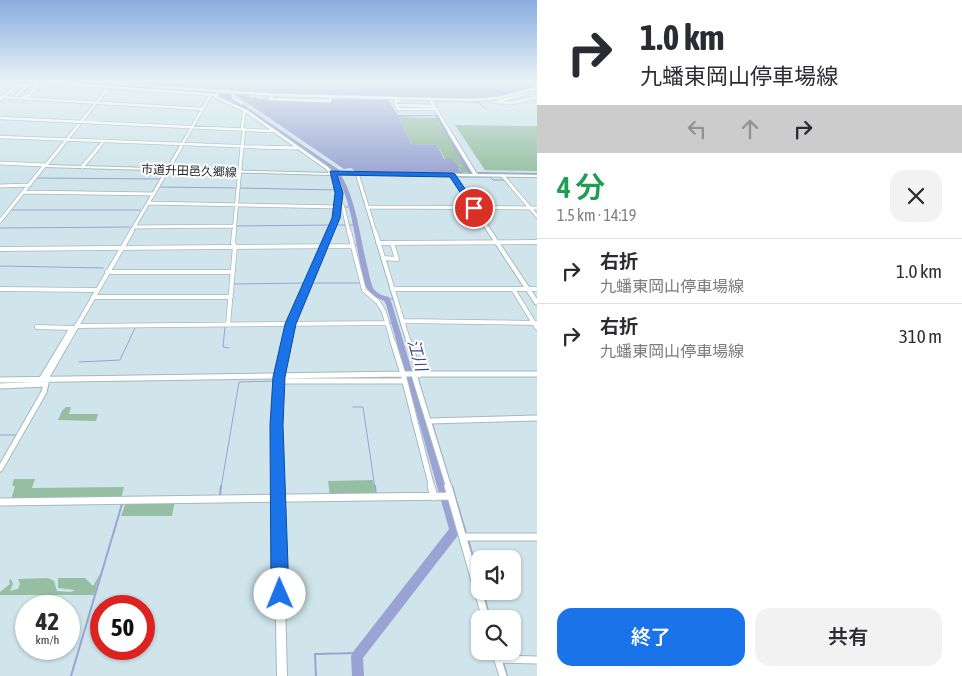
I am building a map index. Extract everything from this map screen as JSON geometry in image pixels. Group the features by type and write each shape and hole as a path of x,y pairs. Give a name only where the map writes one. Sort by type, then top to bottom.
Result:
{"main road":[{"path":"249,114 334,173 338,188 339,205 336,218 291,324 279,379 276,407 282,676"},
{"path":"450,133 476,175"},
{"name":"市道升田邑久郷線","path":"46,165 239,172 537,176"},
{"path":"452,175 537,309"},
{"path":"526,289 537,303"}],"street":[{"path":"0,221 87,114"},
{"path":"74,327 199,114"},
{"path":"228,324 244,114"},
{"path":"438,114 450,133"},
{"path":"0,118 272,131"},
{"path":"0,138 296,148"},
{"path":"82,166 103,142"},
{"path":"0,163 46,165"},
{"path":"357,173 402,321 415,375 431,421 451,496 467,537 484,610"},
{"path":"505,176 537,212"},
{"path":"0,186 29,185"},
{"path":"24,192 152,194"},
{"path":"0,469 41,382 93,297 95,290 119,248 134,227 152,194"},
{"path":"148,203 343,206 364,290 381,306 387,323 435,496"},
{"path":"367,207 533,208"},
{"path":"533,208 537,216"},
{"path":"134,227 234,226"},
{"path":"378,243 537,242"},
{"path":"383,258 397,259 392,243"},
{"path":"0,249 353,246"},
{"path":"107,272 232,271"},
{"path":"0,289 95,290"},
{"path":"392,289 537,289"},
{"path":"514,289 536,324"},
{"path":"93,297 230,296"},
{"path":"402,321 536,324"},
{"path":"37,327 387,323"},
{"path":"0,380 41,382 403,378 415,375 537,374"},
{"path":"0,386 41,382"},
{"path":"431,421 537,418"},
{"path":"0,502 451,496"},
{"path":"467,537 537,537"},
{"path":"521,659 537,660"},
{"path":"500,660 503,676"}],"green space":[{"path":"399,117 436,118 468,172 461,172 459,168 462,166 457,165 453,159 445,159 437,145 411,144"},
{"path":"455,125 537,126 537,171 485,170"},
{"path":"66,407 71,407 69,414 98,414 96,421 58,420"},
{"path":"14,479 35,479 32,488 124,487 121,498 11,499 15,487 12,485"},
{"path":"373,480 375,495 330,496 328,481"},
{"path":"175,501 172,516 121,516 126,502"},
{"path":"100,574 94,595 0,595 0,592 10,584 9,581 11,579 13,584 10,591 18,589 20,584 18,579 48,578 54,581 57,591 71,592 75,590 58,588 58,578 85,578 93,586"}],"water":[{"path":"250,114 256,114 342,172 334,172"},
{"path":"263,114 438,115 473,174 355,171 351,168 344,169","holes":["435,116 468,173 461,172 458,168 462,167 457,165 453,159 444,159 437,145 411,144 399,117"]}],"waterway":[{"path":"182,142 199,114"},
{"path":"96,289 180,145"},
{"path":"49,165 65,166"},
{"name":"江川","path":"333,168 339,175 349,200 362,260 371,290 379,297 387,299 389,304 455,530 357,656 358,676"},
{"path":"480,173 537,174"},
{"path":"356,175 393,299"},
{"path":"374,175 443,176"},
{"path":"461,177 490,177 493,180 505,180"},
{"path":"38,178 159,179"},
{"path":"159,187 235,188"},
{"path":"240,188 336,190"},
{"name":"江川","path":"344,207 350,207"},
{"path":"11,210 140,210"},
{"path":"235,226 331,225"},
{"path":"336,225 345,225"},
{"path":"0,228 130,227"},
{"path":"0,266 103,268"},
{"path":"233,284 305,283"},
{"path":"311,283 360,283"},
{"path":"75,326 94,292"},
{"name":"江川","path":"387,299 393,299"},
{"path":"393,299 405,338"},
{"name":"江川","path":"388,323 395,323"},
{"path":"225,327 223,347 229,348"},
{"path":"79,362 120,360 135,328"},
{"name":"江川","path":"406,378 410,377"},
{"path":"418,378 430,418"},
{"path":"221,488 239,382 276,381"},
{"path":"8,450 41,392 42,386"},
{"path":"353,407 363,407 375,488"},
{"path":"432,422 452,488"},
{"path":"0,435 15,435"},
{"path":"220,495 221,486"},
{"path":"375,486 376,495"},
{"path":"452,486 466,533"},
{"path":"71,676 122,504"},
{"path":"468,539 471,550"},
{"path":"485,600 488,610"},
{"path":"316,676 315,654 360,653"},
{"path":"503,662 507,676"}],"route":[{"path":"280,594 276,425 279,377 285,342 291,324 334,225 338,211 339,193 332,173 452,175 474,208"}]}
